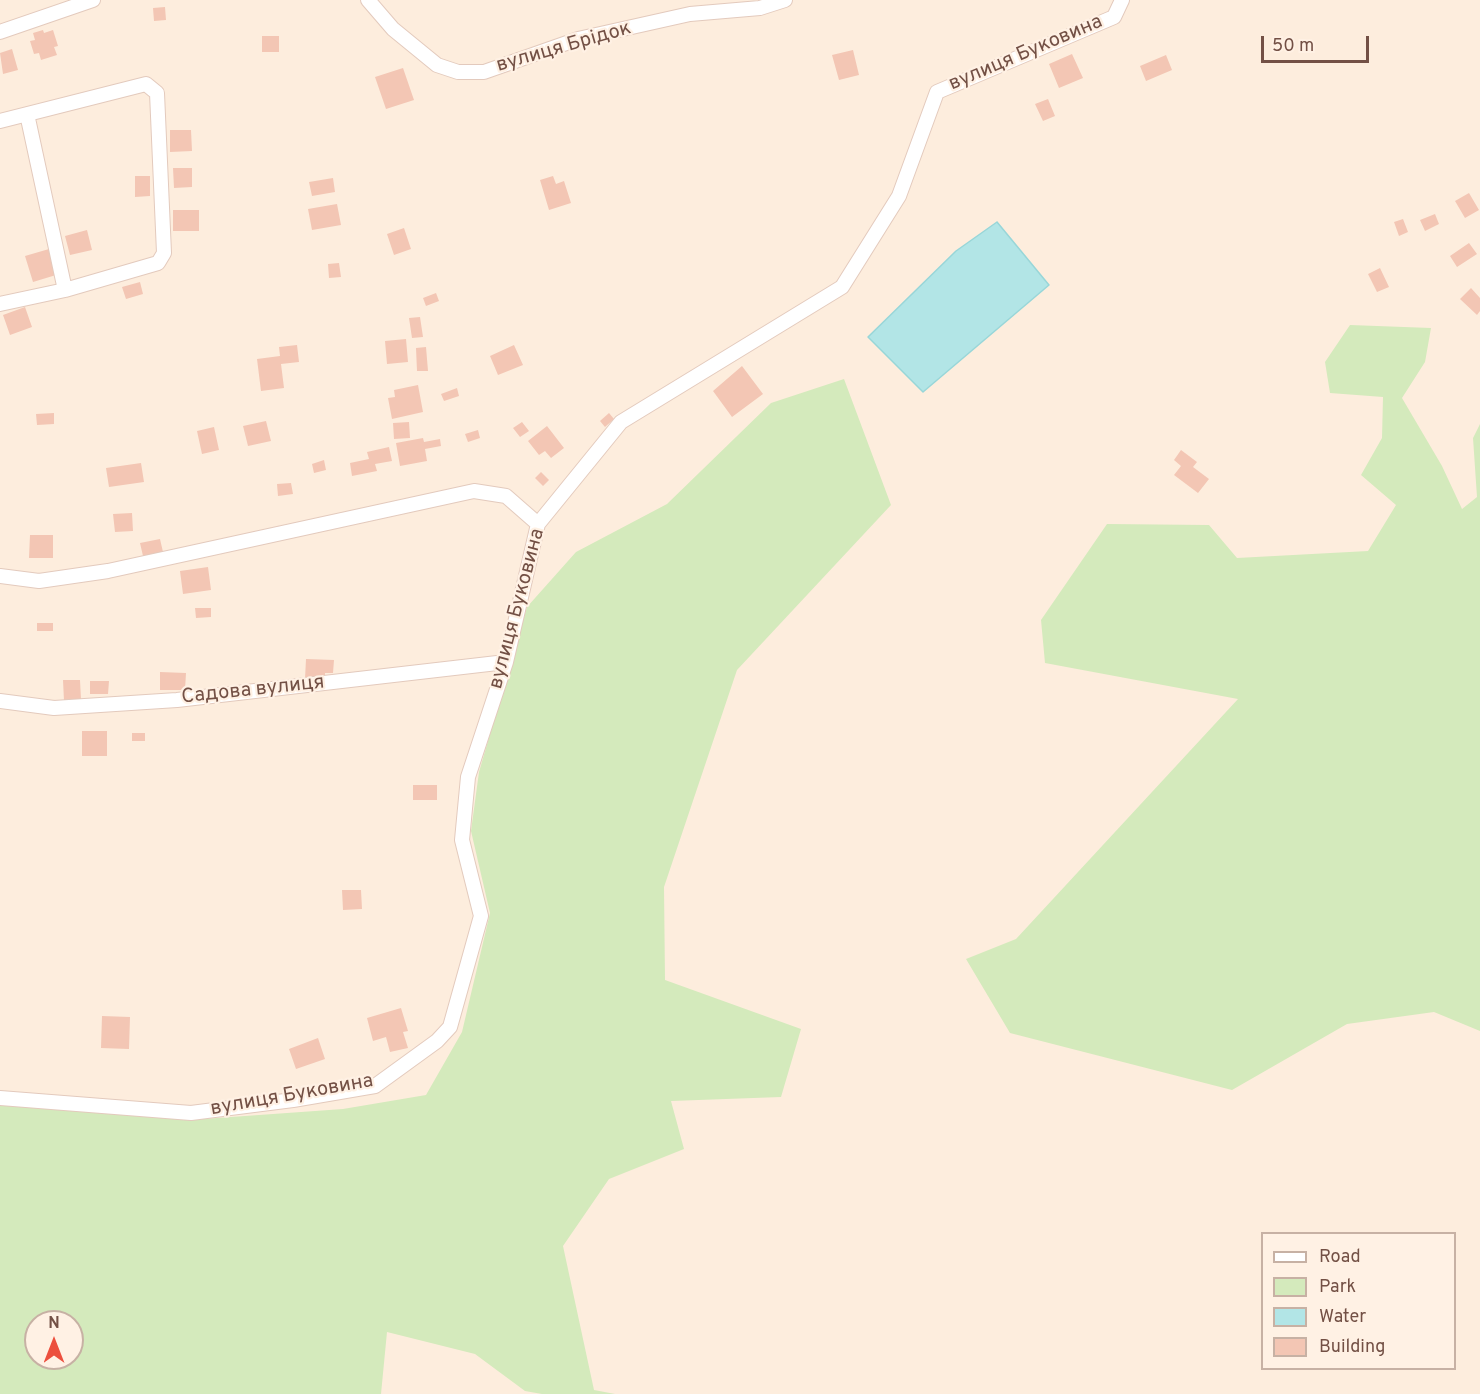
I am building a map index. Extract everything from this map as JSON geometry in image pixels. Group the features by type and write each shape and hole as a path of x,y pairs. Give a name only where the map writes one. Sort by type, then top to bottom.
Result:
{"street":[{"name":"вулиця Брідок","path":"368,0 393,29 436,65 458,72 484,72 578,39 690,14 760,8 785,0"},
{"name":"вулиця Буковина","path":"0,1098 191,1113 293,1100 375,1086 437,1041 450,1027 482,916 462,840 468,777 506,662 538,524 621,422 842,287 899,196 937,92 1114,16 1122,0"},
{"path":"0,32 89,1"},
{"path":"0,121 146,84 157,93 164,253 158,263 64,290 0,304"},
{"path":"27,114 64,290"},
{"path":"0,576 39,580 108,571 474,491 506,496 538,524"},
{"name":"Садова вулиця","path":"0,701 54,708 177,700 506,662"}],"green space":[{"path":"1350,325 1431,328 1425,362 1402,398 1442,466 1462,509 1477,497 1473,438 1480,424 1480,1031 1434,1012 1347,1024 1232,1090 1010,1033 966,959 1016,939 1238,699 1045,663 1041,620 1107,524 1209,525 1237,558 1368,551 1396,505 1361,475 1382,438 1383,397 1330,393 1325,362"},
{"path":"844,379 891,505 737,670 664,887 665,980 801,1029 781,1097 671,1101 684,1149 609,1179 563,1246 594,1390 615,1394 542,1394 525,1391 475,1354 387,1332 381,1394 0,1394 0,1103 189,1120 343,1109 426,1095 462,1032 490,913 471,831 479,772 527,607 576,552 667,504 771,403"}],"water":[{"path":"997,222 1049,285 923,392 868,337 956,251"}],"building":[{"path":"165,7 166,20 154,21 153,8"},
{"path":"43,30 44,33 53,30 58,46 54,47 57,55 41,60 39,53 34,54 30,41 35,40 33,33"},
{"path":"262,36 279,36 279,52 262,52"},
{"path":"12,49 18,70 3,74 0,53"},
{"path":"853,50 859,75 839,80 832,55"},
{"path":"1072,54 1083,78 1059,88 1049,64"},
{"path":"1166,55 1172,70 1146,81 1140,66"},
{"path":"403,68 414,100 386,109 375,77"},
{"path":"1048,99 1055,116 1043,121 1035,104"},
{"path":"170,130 191,130 192,151 170,152"},
{"path":"173,168 192,168 192,187 174,188"},
{"path":"135,176 150,176 150,196 135,197"},
{"path":"553,176 556,184 564,181 571,203 549,210 540,180"},
{"path":"333,178 335,192 312,196 309,182"},
{"path":"1469,193 1479,210 1465,218 1455,201"},
{"path":"337,204 341,225 312,230 308,209"},
{"path":"173,210 199,210 199,231 173,231"},
{"path":"1435,214 1439,224 1425,231 1420,220"},
{"path":"1403,219 1408,232 1399,236 1394,222"},
{"path":"404,228 411,249 394,255 387,234"},
{"path":"87,230 92,250 70,255 65,236"},
{"path":"1469,243 1477,254 1457,267 1450,256"},
{"path":"49,249 56,275 33,282 25,256"},
{"path":"339,263 341,277 329,278 328,264"},
{"path":"1380,268 1389,287 1377,292 1368,274"},
{"path":"140,282 143,294 126,299 122,287"},
{"path":"1471,288 1480,298 1480,311 1477,315 1460,299"},
{"path":"436,293 439,301 426,306 423,298"},
{"path":"25,307 32,327 10,335 3,315"},
{"path":"420,317 423,337 412,338 409,318"},
{"path":"406,339 408,362 387,364 385,341"},
{"path":"297,345 299,362 281,364 284,388 261,391 257,359 280,356 279,347"},
{"path":"514,345 523,365 498,375 490,356"},
{"path":"426,347 428,371 417,371 416,348"},
{"path":"742,366 763,394 732,417 713,391"},
{"path":"418,385 423,412 392,419 388,398 395,397 394,390"},
{"path":"457,388 459,396 444,401 441,394"},
{"path":"54,413 54,424 37,425 36,414"},
{"path":"609,413 614,419 605,427 600,421"},
{"path":"266,421 271,441 248,446 243,426"},
{"path":"409,422 410,438 394,439 393,423"},
{"path":"522,422 529,431 520,437 513,428"},
{"path":"547,426 564,448 551,458 545,451 539,455 528,441"},
{"path":"214,427 219,450 202,454 197,431"},
{"path":"478,430 480,438 468,442 465,434"},
{"path":"423,438 424,442 440,439 441,446 425,449 427,461 400,466 396,443"},
{"path":"389,447 392,461 375,464 377,471 352,476 350,463 369,459 367,452"},
{"path":"1181,450 1197,462 1193,467 1209,479 1198,493 1174,475 1181,466 1174,460"},
{"path":"324,460 326,470 314,473 312,464"},
{"path":"141,463 144,482 109,487 106,468"},
{"path":"541,472 549,480 543,486 535,478"},
{"path":"291,483 293,494 278,496 277,484"},
{"path":"132,513 133,531 115,532 113,514"},
{"path":"30,535 53,535 53,558 29,558"},
{"path":"160,539 163,552 143,556 140,543"},
{"path":"208,567 211,590 183,594 180,571"},
{"path":"195,608 211,608 211,617 196,618"},
{"path":"37,623 53,623 53,631 37,631"},
{"path":"306,659 334,660 333,673 325,673 325,679 305,679"},
{"path":"160,672 186,673 185,690 160,690"},
{"path":"63,680 80,680 81,700 64,701"},
{"path":"90,681 109,681 108,694 90,694"},
{"path":"82,731 107,731 107,756 82,756"},
{"path":"132,733 145,733 145,741 132,741"},
{"path":"413,785 437,785 437,800 413,800"},
{"path":"342,890 361,890 362,909 343,910"},
{"path":"401,1008 408,1031 403,1032 408,1048 390,1052 386,1037 373,1041 367,1018"},
{"path":"102,1016 130,1017 129,1049 101,1048"},
{"path":"318,1038 325,1059 296,1069 289,1049"}]}
